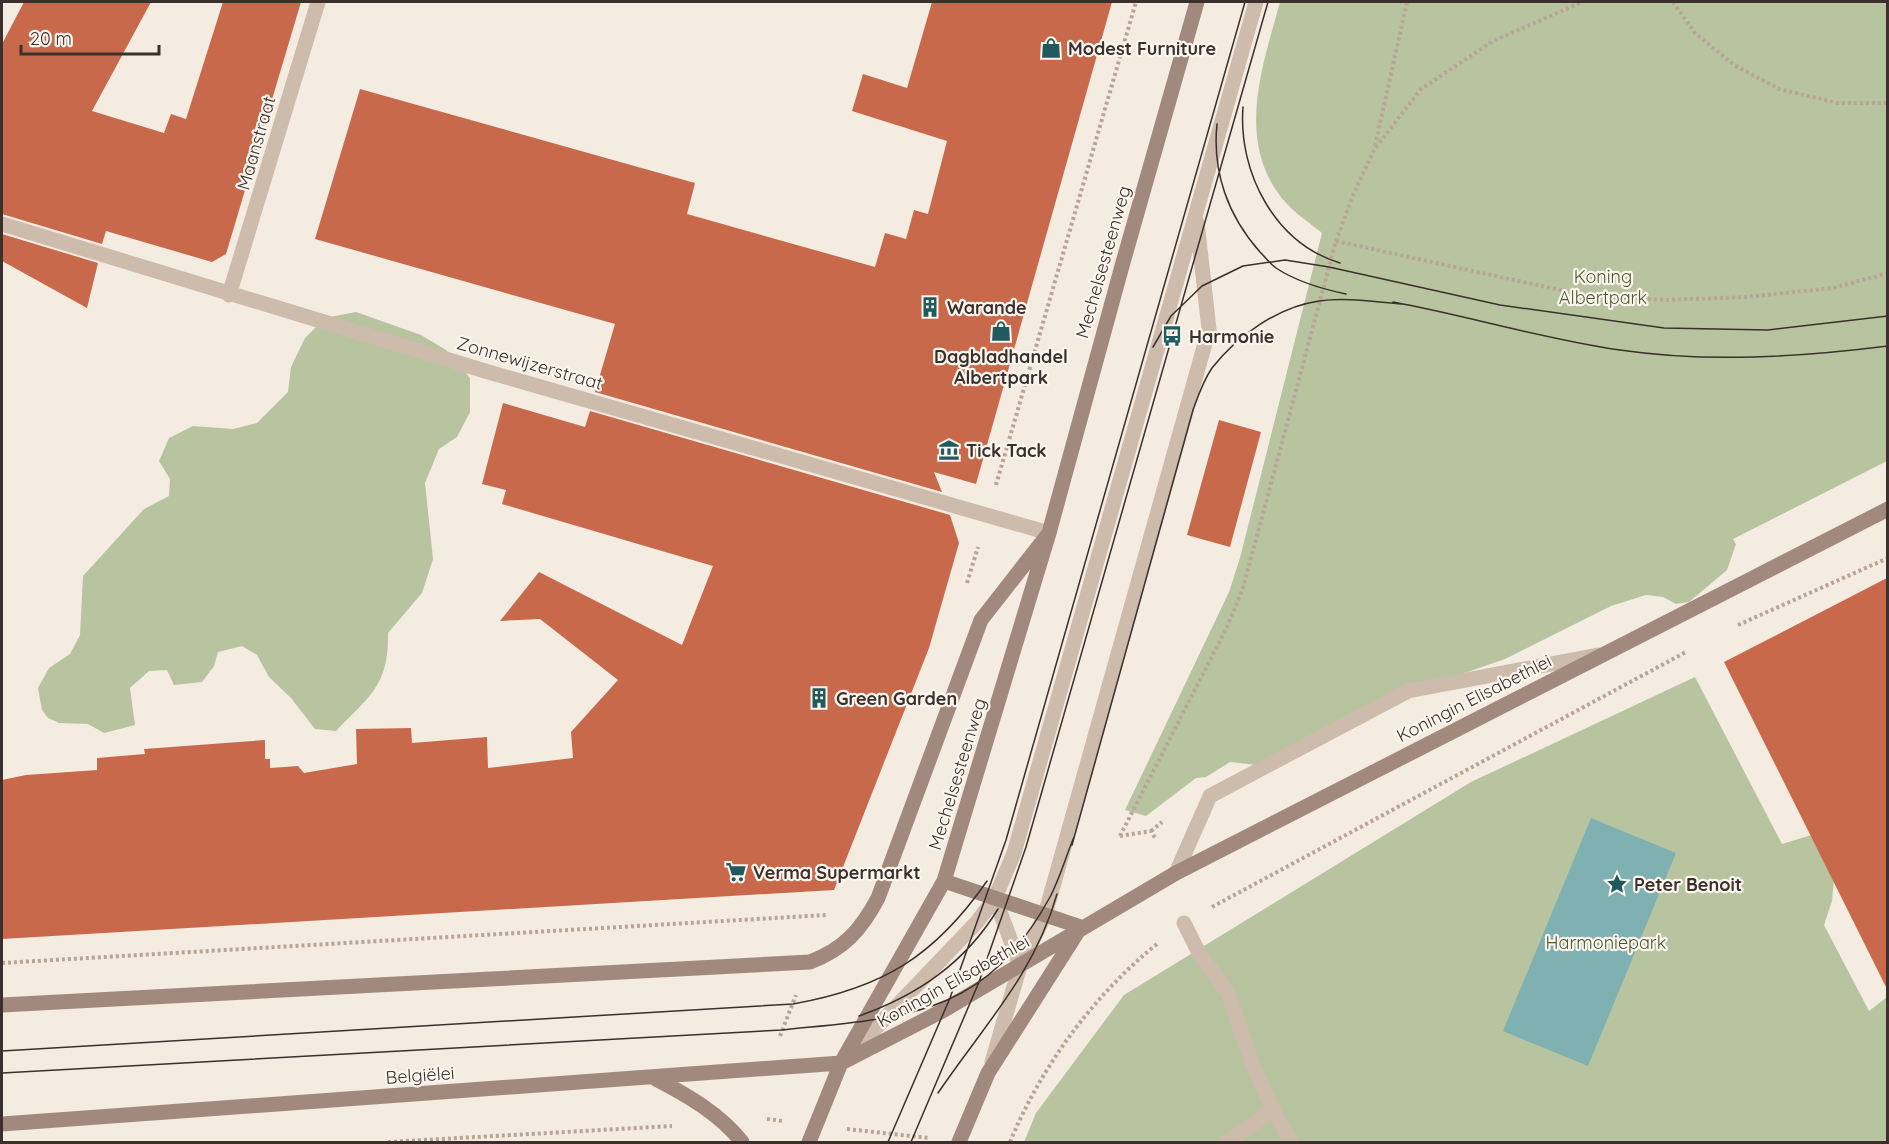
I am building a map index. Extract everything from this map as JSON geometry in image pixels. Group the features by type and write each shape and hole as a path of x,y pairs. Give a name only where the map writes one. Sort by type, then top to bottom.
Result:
{"main road":[{"name":"Mechelsesteenweg","path":"809,1143 842,1063 944,881 1049,534 1118,277 1197,2"},
{"name":"Koningin Elisabethlei","path":"842,1063 919,1024 1176,873 1887,509"},
{"name":"Mechelsesteenweg","path":"810,962 831,954 850,939 865,922 878,898 981,620 1049,534"},
{"name":"Koningin Elisabethlei","path":"944,881 1081,927"},
{"path":"959,1142 988,1073 1081,927"},
{"path":"2,1005 810,962"},
{"name":"Belgiëlei","path":"2,1124 656,1079 842,1063"},
{"path":"656,1079 685,1094 718,1118 742,1143"}],"street":[{"name":"Maanstraat","path":"229,295 318,2"},
{"path":"842,1063 977,922 995,898 1014,853 1256,2"},
{"path":"988,1073 1020,966 1046,915 1209,329 1202,286 1196,212"},
{"name":"Zonnewijzerstraat","path":"2,224 229,295 1049,534"},
{"path":"1176,873 1210,796 1408,691 1604,654"},
{"path":"995,898 1020,966"},
{"path":"1184,923 1200,955 1227,992 1253,1065 1291,1143"},
{"path":"1227,1143 1273,1110"}],"path":[{"path":"966,587 1136,2"},
{"path":"1120,836 1226,629 1243,588 1336,241 1353,195 1374,150 1407,2"},
{"path":"1374,150 1421,89 1493,41 1582,2"},
{"path":"1673,2 1695,33 1726,59 1779,89 1838,103 1887,103"},
{"path":"1336,241 1578,294 1666,300 1746,297 1833,288 1887,273"},
{"path":"1737,626 1887,558"},
{"path":"1011,1143 1024,1110 1050,1064 1076,1027 1126,969 1184,923 1368,821 1694,647"},
{"path":"2,963 828,915 767,1068"},
{"path":"759,1118 959,1142"},
{"path":"388,1143 683,1127"}],"green space":[{"name":"Koning Albertpark","path":"1280,2 1887,2 1887,461 1733,539 1736,544 1727,570 1689,602 1676,604 1663,597 1646,595 1611,606 1505,659 1453,677 1257,765 1230,762 1206,777 1196,778 1146,816 1125,810 1229,592 1240,558 1322,233 1286,203 1270,180 1261,156 1257,131 1260,79"},
{"path":"356,312 421,335 446,350 470,378 470,412 457,437 439,449 425,483 433,559 422,593 388,633 385,665 381,678 368,698 336,731 315,729 291,698 269,677 257,655 242,646 218,652 214,666 202,682 174,685 167,670 149,671 130,688 135,725 104,733 88,724 59,723 48,718 42,710 38,688 49,668 70,654 80,635 83,576 144,509 169,496 170,479 159,461 169,438 193,426 233,429 257,423 288,392 291,367 305,338 325,318"},
{"name":"Harmoniepark","path":"1695,677 1782,844 1818,833 1836,857 1832,901 1824,925 1869,1011 1887,997 1887,1142 1024,1142 1036,1113 1124,995 1471,782"}],"water":[{"path":"1591,818 1676,853 1588,1066 1503,1031"}],"building":[{"path":"24,2 151,2 92,111 164,133 171,114 186,119 223,2 301,2 226,254 212,262 106,231 102,244 2,214 2,44"},
{"path":"932,2 1112,2 976,484 934,472 942,492 595,392 615,324 315,239 360,89 695,183 687,214 875,267 885,233 906,239 914,210 928,214 947,141 852,111 863,74 907,88"},
{"path":"2,234 98,263 87,308 2,261"},
{"path":"503,403 585,427 590,411 950,515 959,543 929,648 834,890 2,939 2,780 26,775 97,770 97,758 145,754 144,749 265,740 265,759 270,759 270,768 298,766 304,773 357,764 356,729 411,728 412,743 487,737 488,768 573,758 571,732 618,680 540,619 500,621 539,572 682,645 713,566 502,504 506,490 482,484"},
{"path":"1219,420 1261,432 1230,547 1187,535"},
{"path":"1887,578 1887,989 1724,662"}],"tram line":[{"path":"888,1142 950,998 1006,840 1245,2"},
{"path":"911,1142 979,982 1026,847 1268,2"},
{"path":"1243,107 1243,132 1247,156 1254,180 1265,202 1279,222 1297,239 1317,253 1340,263"},
{"path":"1217,124 1216,142 1220,176 1231,208 1249,238 1260,252 1284,273 1310,284 1346,294"},
{"path":"1153,347 1171,316 1202,286 1243,266 1285,260 1329,267 1500,305 1664,328 1768,330 1888,316"},
{"path":"1072,845 1193,410 1212,368 1246,334 1289,309 1329,300 1402,304"},
{"path":"1393,302 1563,340 1653,354 1720,357 1788,356 1888,346"},
{"path":"2,1073 782,1030 866,1021 903,1014 937,1004 969,989 998,967 1025,937 1050,897 1074,837"},
{"path":"2,1051 793,1004 854,989 904,965 947,930 987,881"},
{"path":"938,1093 1021,975 1035,950 1057,894"},
{"path":"859,1016 901,998 938,975 971,946 998,909"}],"place":[{"name":"Modest Furniture","path":"1051,48"},
{"name":"Warande","path":"930,307"},
{"name":"Dagbladhandel Albertpark","path":"1001,331"},
{"name":"Harmonie","path":"1172,336"},
{"name":"Tick Tack","path":"949,450"},
{"name":"Green Garden","path":"819,698"},
{"name":"Verma Supermarkt","path":"736,872"},
{"name":"Peter Benoit","path":"1617,884"}]}
